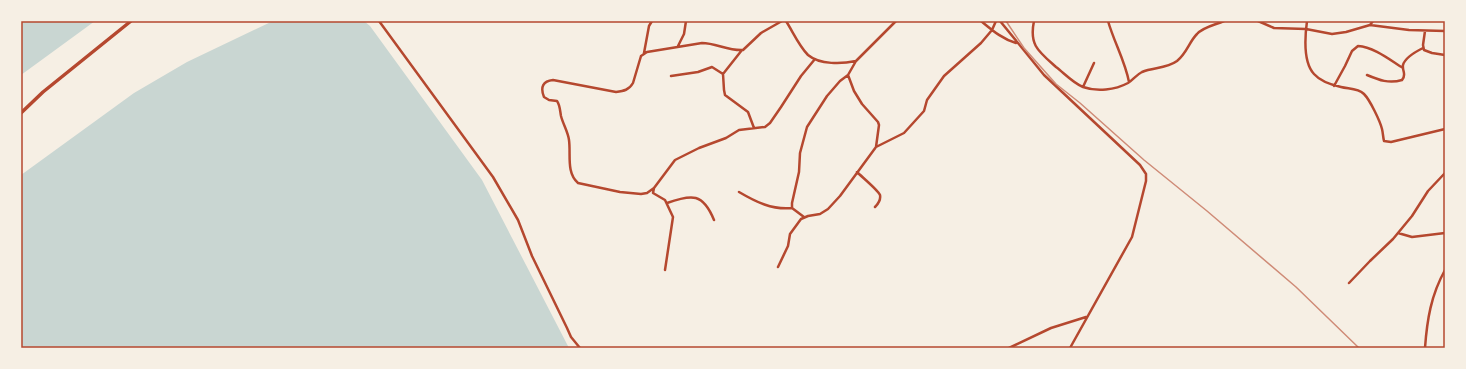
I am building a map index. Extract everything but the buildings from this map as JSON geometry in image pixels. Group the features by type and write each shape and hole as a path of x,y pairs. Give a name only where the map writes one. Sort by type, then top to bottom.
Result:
{"main road":[{"path":"21,113 43,92 131,21"}],"street":[{"path":"379,21 493,176 524,232 532,256 566,328 580,348"},
{"path":"644,54 649,26 652,22 647,21"},
{"path":"678,46 684,34 686,21"},
{"path":"754,128 748,112 724,93 723,74 743,50 761,33 782,21"},
{"path":"786,21 807,53 815,59 834,63 856,62"},
{"path":"792,208 799,172 800,153 807,127 827,96 840,81 848,75 856,62 896,21"},
{"path":"981,21 992,30 1010,41 1017,43"},
{"path":"778,267 788,246 790,234 804,217 820,214 828,209 840,196 876,147 904,133 924,111 927,100 944,76 970,54 992,30 996,21"},
{"path":"1000,21 1044,75 1140,165 1146,174 1145,187 1132,237 1070,348"},
{"path":"1034,21 1032,36 1036,47 1053,64 1083,87 1095,90 1117,88 1129,83 1143,72 1168,66 1181,57 1189,47 1193,38 1201,31 1224,21"},
{"path":"1108,21 1114,42 1126,69 1129,83"},
{"path":"1258,21 1274,28 1306,29 1332,34 1346,32 1370,25 1425,31 1445,31"},
{"path":"1307,21 1307,56 1311,70 1318,78 1334,86 1358,90 1366,95 1382,128 1383,140 1386,142 1408,138 1445,128"},
{"path":"1370,25 1373,21"},
{"path":"1423,48 1425,31"},
{"path":"743,50 731,50 709,43 654,50 644,54 638,60 631,87 626,90 616,92 553,80 545,81 542,88 544,96 547,99 557,100 559,103 560,114 569,139 570,170 573,179 578,183 620,192 644,194 654,188 675,160 699,148 726,138 739,130 762,128 770,123 801,76 815,59"},
{"path":"1334,86 1352,51 1358,46 1363,46 1380,54 1403,68"},
{"path":"1423,48 1427,51 1445,54"},
{"path":"1367,75 1381,81 1394,82 1404,79 1403,68 1405,61 1416,51 1423,48"},
{"path":"1083,87 1094,63"},
{"path":"671,76 692,74 712,67 723,74"},
{"path":"848,75 854,91 862,104 878,122 879,128 876,147"},
{"path":"857,172 878,192 880,196 879,202 875,207"},
{"path":"1349,283 1398,234 1428,190 1445,173"},
{"path":"654,188 654,195 662,198 667,203 673,221 665,270"},
{"path":"739,192 749,198 769,206 785,209 792,208 804,217"},
{"path":"667,203 684,197 690,196 697,198 708,207 714,220"},
{"path":"1398,234 1412,237 1445,233"},
{"path":"1425,348 1429,311 1438,284 1445,270"},
{"path":"1009,348 1051,328 1086,317"}],"shaded area":[{"path":"21,21 95,21 21,75"},
{"path":"273,21 364,21 370,26 482,180 569,348 21,348 21,175 134,93 187,62"}],"railway":[{"path":"1006,21 1024,48 1056,84 1296,287 1359,348"}]}
